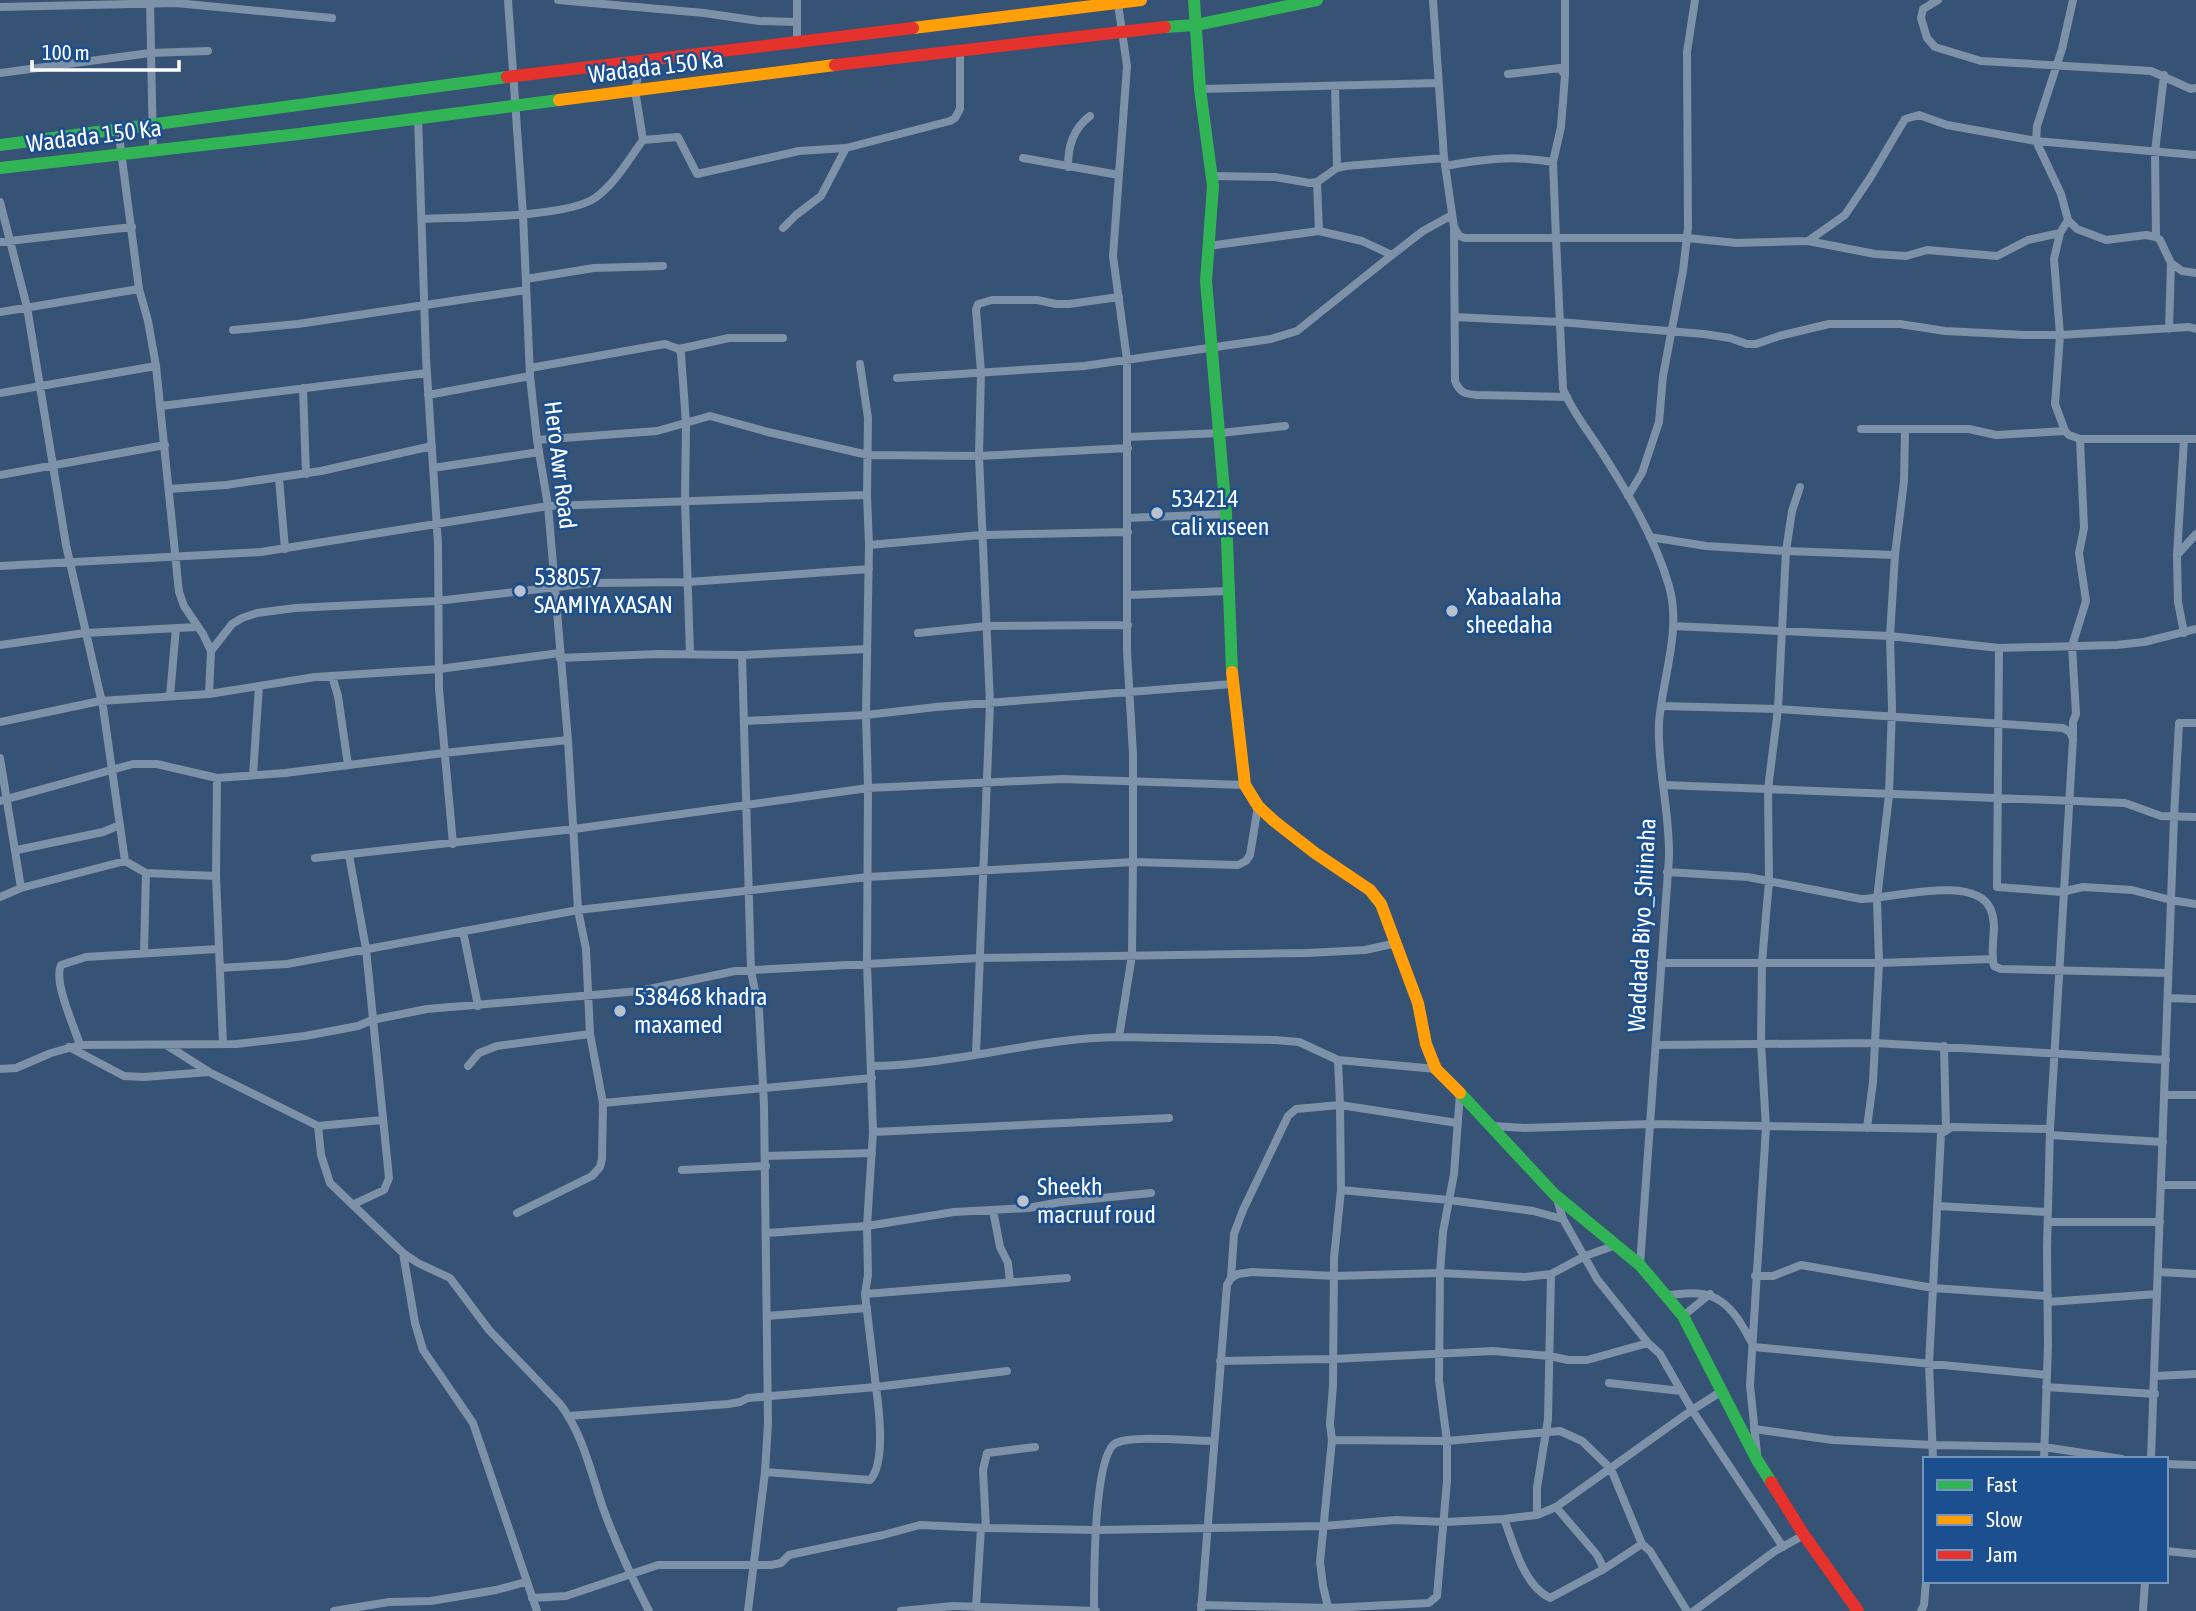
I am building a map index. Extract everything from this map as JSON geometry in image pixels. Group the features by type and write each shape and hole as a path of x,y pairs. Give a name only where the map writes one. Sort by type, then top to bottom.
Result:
{"street":[{"name":"Hero Awr Road","path":"508,0 517,105 530,372 537,440 548,506 568,740 578,910 586,949 590,1034 603,1103 600,1167 592,1176 517,1213"},
{"path":"558,0 704,13 759,21 797,22"},
{"path":"797,0 797,42"},
{"name":"Wadada 150 Ka","path":"0,145 152,123 1086,4 1118,4 1141,0"},
{"path":"1194,0 1200,89 1213,203 1206,281 1226,514 1233,684 1245,785 1258,806 1315,853 1370,890 1381,904 1398,943 1418,1003 1429,1056 1436,1069 1555,1195 1640,1265 1683,1316 1757,1460 1804,1535 1857,1611"},
{"name":"Wadada 150 Ka","path":"0,168 299,134 960,50 1196,25 1317,0"},
{"path":"1433,0 1444,162 1454,227 1455,381 1462,393 1567,397"},
{"name":"Waddada Biyo_Shiinaha","path":"1565,0 1565,75 1561,127 1553,162 1563,389 1572,410 1628,496 1650,537 1670,588 1673,625 1659,725 1670,827 1640,1265"},
{"path":"1628,496 1642,473 1659,422 1671,332 1683,271 1687,238 1687,52 1695,0"},
{"path":"1938,0 1923,9 1921,18 1927,38 1935,47 1981,61 2138,70 2164,75 2182,85 2196,88"},
{"path":"2073,0 2062,49 2037,125 2036,141 2061,194 2068,220 2077,229 2106,240 2146,235 2156,237"},
{"path":"150,1 153,150"},
{"path":"0,6 150,1 332,18"},
{"path":"1118,4 1127,66 1113,256 1127,360 1128,625 1133,862 1132,955 1119,1037"},
{"path":"643,140 678,137 697,174 799,151 846,148 955,117 960,109 960,50"},
{"path":"0,73 150,53 208,51"},
{"path":"423,219 523,214 568,208 594,198 623,169 643,140 635,90 641,62"},
{"path":"1508,74 1560,68 1565,75"},
{"path":"2164,75 2155,152 2156,237 2171,263 2182,271 2196,272"},
{"path":"1200,89 1438,83"},
{"path":"1335,86 1336,168"},
{"path":"1808,241 1845,215 1905,119 1919,115 1947,125 2036,141 2196,155"},
{"path":"1068,167 1070,141 1083,121 1090,116"},
{"path":"418,117 427,373 436,523 439,669 453,844"},
{"path":"118,128 139,289 156,366 179,592 184,606 211,651 209,694"},
{"path":"783,228 821,196 846,148"},
{"path":"1211,176 1275,177 1305,183 1317,181 1336,168 1485,158 1526,157 1553,162"},
{"path":"1023,158 1119,176"},
{"path":"1317,181 1319,231"},
{"path":"0,202 27,307 69,562 113,770 125,862"},
{"path":"897,378 1084,366 1270,339 1297,331 1392,254 1423,231 1452,215"},
{"path":"2068,220 2060,233 2054,259 2060,335 2055,404 2065,431 2080,439 2196,439"},
{"path":"0,242 132,227"},
{"path":"1454,227 1459,236 1465,238 1687,238 1737,243 1808,241 1906,257 1927,250 1997,256 2028,240 2060,233"},
{"path":"1208,246 1319,231 1362,242 1392,254"},
{"path":"2169,329 2171,263"},
{"path":"526,279 594,268 663,266"},
{"path":"0,312 139,289"},
{"path":"233,330 298,324 526,290"},
{"path":"976,1054 990,704 979,456 981,372 976,310 978,304 992,300 1037,300 1069,304 1119,297"},
{"path":"1454,317 1559,322 1718,335 1747,344 1756,344 1829,324 1900,324 1945,331 2060,335 2189,327 2196,329"},
{"path":"428,395 665,344 679,349 729,338 783,338"},
{"path":"679,349 686,424 685,500 690,654"},
{"path":"765,1472 870,1480 876,1474 879,1453 880,1412 865,1294 873,1132 867,963 869,418 860,364"},
{"path":"0,393 156,366"},
{"path":"161,406 427,373"},
{"path":"303,388 306,474"},
{"path":"537,440 657,431 686,424 702,416 718,417 768,432 868,455 979,456 1128,448"},
{"path":"1128,437 1220,433 1285,426"},
{"path":"1861,429 1969,429 1996,435 2065,431"},
{"path":"1867,1128 1873,1082 1880,963 1877,899 1889,794 1890,636 1895,555 1904,481 1905,430"},
{"path":"2044,1457 2050,1132 2071,801 2073,722 2076,713 2072,646 2086,601 2080,553 2084,528 2080,439"},
{"path":"2184,439 2177,555 2178,601 2185,632"},
{"path":"0,475 165,444"},
{"path":"169,489 306,474 432,446"},
{"path":"433,468 539,452"},
{"path":"279,478 285,549"},
{"path":"1757,1460 1750,1385 1766,1127 1761,1043 1762,962 1769,881 1768,789 1778,709 1786,551 1792,510 1800,487"},
{"path":"0,566 285,549 548,506 867,495"},
{"path":"1127,518 1226,514"},
{"path":"869,545 982,535 1128,532"},
{"path":"2177,555 2196,534"},
{"path":"1650,537 1706,546 1895,555"},
{"path":"211,651 232,624 257,613 295,608 437,601 555,586 689,582 869,569"},
{"path":"1128,596 1228,591"},
{"path":"918,633 987,626 1128,625"},
{"path":"1673,625 1890,636 1999,648 2144,642 2196,629"},
{"path":"0,645 85,633 197,627"},
{"path":"170,696 176,628"},
{"path":"1999,648 1997,887 2065,892 2083,887 2132,890 2196,904"},
{"path":"0,722 100,701 209,694 332,676 439,669 560,656 742,654 867,649"},
{"path":"742,654 751,971 759,1010 764,1087 767,1233 768,1396 765,1472 748,1611"},
{"path":"332,676 338,696 348,765"},
{"path":"745,721 866,715 1233,684"},
{"path":"253,775 259,686"},
{"path":"1661,706 1778,709 1999,723 2063,728 2073,737"},
{"path":"2151,1457 2179,723 2196,723"},
{"path":"4,800 132,764 157,764 217,778 568,740"},
{"path":"0,758 4,800 17,850 21,888"},
{"path":"217,778 216,876 223,1044"},
{"path":"314,858 574,829 869,789 1062,779 1245,785"},
{"path":"1664,785 2126,803 2161,816 2196,817"},
{"path":"220,968 287,964 578,910 750,889 868,877 1133,862 1238,864 1246,861 1250,855 1258,806"},
{"path":"17,850 103,832 120,825"},
{"path":"349,855 366,949 389,1178 384,1190 354,1204"},
{"path":"0,897 21,888 125,862 146,873 216,876"},
{"path":"1667,872 1727,875 1836,896 1877,899 1911,891 1941,890 1971,894 1985,900 1991,909 1992,959 1994,966 2001,969 2168,973"},
{"path":"144,952 146,873"},
{"path":"463,931 478,1006"},
{"path":"0,1069 16,1068 80,1045 223,1044 305,1036 427,1009 640,991 735,971 980,958 1307,953 1365,950 1398,943"},
{"path":"80,1045 60,985 58,972 61,964 86,957 218,949"},
{"path":"1661,963 1880,963 1992,959"},
{"path":"2168,998 2196,999"},
{"path":"468,1066 478,1053 497,1046 590,1034"},
{"path":"871,1066 900,1066 1081,1038 1119,1037 1299,1042 1338,1060 1436,1069"},
{"path":"1656,1045 1875,1043 2166,1060"},
{"path":"168,1046 209,1072 318,1126 382,1120"},
{"path":"1933,1457 1929,1364 1939,1144 1941,1134 1946,1129 1944,1046"},
{"path":"69,1047 124,1076 209,1072"},
{"path":"1329,1609 1321,1562 1332,1440 1330,1424 1334,1359 1334,1258 1341,1190 1338,1060"},
{"path":"603,1103 872,1077"},
{"path":"1457,1123 1340,1105 1296,1109 1288,1116 1248,1198 1234,1234 1220,1361 1201,1608 1430,1607 1437,1597 1445,1522 1447,1441 1439,1380 1440,1273 1443,1232 1454,1174 1460,1093"},
{"path":"2165,1095 2196,1095"},
{"path":"873,1132 1169,1118"},
{"path":"1492,1126 1525,1128 1651,1124 1952,1127 2163,1142"},
{"path":"318,1126 321,1155 330,1183 403,1252 418,1263 450,1278 489,1330 569,1416 581,1441 604,1511 629,1573 649,1611"},
{"path":"682,1170 872,1153"},
{"path":"2162,1185 2196,1185"},
{"path":"1341,1190 1449,1200 1533,1211 1563,1219"},
{"path":"767,1233 867,1226 954,1212 1028,1208 1151,1193"},
{"path":"1555,1195 1563,1219 1597,1279 1648,1343 1660,1354 1692,1410 1783,1547"},
{"path":"1937,1206 2048,1217 2161,1222"},
{"path":"993,1210 1000,1247 1008,1263 1010,1282"},
{"path":"1231,1278 1252,1272 1335,1276 1440,1273 1525,1277 1551,1274 1585,1256 1616,1245"},
{"path":"403,1252 415,1323 423,1350 473,1423 537,1611"},
{"path":"1755,1276 1773,1276 1801,1265 1933,1288 2048,1299 2157,1294"},
{"path":"2159,1272 2196,1274"},
{"path":"1537,1515 1537,1488 1548,1419 1551,1274"},
{"path":"865,1294 1067,1278"},
{"path":"1665,1296 1686,1292 1710,1294 1738,1316 1754,1347"},
{"path":"1683,1316 1710,1294"},
{"path":"767,1316 867,1308"},
{"path":"1220,1361 1334,1359 1493,1351 1587,1360 1648,1343"},
{"path":"1754,1347 2047,1375"},
{"path":"569,1416 728,1404 748,1398 876,1387 1007,1371"},
{"path":"2155,1376 2196,1374"},
{"path":"1609,1383 1681,1391"},
{"path":"2046,1387 2155,1394"},
{"path":"531,1598 566,1596 658,1565 752,1567 781,1563 789,1555 920,1525 1096,1530 1207,1529 1324,1526 1396,1520 1445,1522 1537,1515 1556,1507 1722,1391"},
{"path":"1754,1429 1833,1440 2044,1447 2109,1457"},
{"path":"1332,1440 1447,1441 1560,1431 1582,1441 1611,1469 1642,1544 1650,1551 1687,1611"},
{"path":"1094,1611 1096,1530 1102,1464 1108,1450 1115,1443 1132,1440 1213,1441"},
{"path":"976,1607 983,1528 983,1470 987,1453 1035,1447"},
{"path":"2168,1464 2196,1465"},
{"path":"1556,1507 1597,1555 1604,1569"},
{"path":"1504,1519 1530,1580 1546,1597 1554,1598 1642,1544"},
{"path":"1693,1611 1804,1535"},
{"path":"2168,1551 2196,1554"},
{"path":"334,1611 389,1602 431,1601 526,1582"},
{"path":"1922,1611 1926,1583"},
{"path":"2143,1611 2145,1583"},
{"path":"901,1611 976,1607 1099,1611"}],"traffic: fast":[{"path":"1194,0 1200,89 1213,186 1206,281 1226,514 1232,672"},
{"path":"1165,27 1196,25 1317,0"},
{"path":"0,145 507,77"},
{"path":"0,168 299,134 559,100"},
{"path":"1460,1093 1555,1195 1640,1265 1683,1316 1771,1482"}],"traffic: slow":[{"path":"913,28 1141,0"},
{"path":"559,100 835,65"},
{"path":"1232,672 1245,785 1258,806 1274,821 1370,890 1381,904 1418,1003 1426,1044 1436,1069 1460,1093"}],"traffic: jam":[{"path":"835,65 1165,27"},
{"path":"507,77 913,28"},
{"path":"1771,1482 1804,1535 1858,1611"}],"place":[{"name":"534214 cali xuseen","path":"1157,513"},
{"name":"538057 SAAMIYA XASAN","path":"520,591"},
{"name":"Xabaalaha sheedaha","path":"1452,611"},
{"name":"538468 khadra maxamed","path":"620,1011"},
{"name":"Sheekh macruuf roud","path":"1023,1201"}]}
